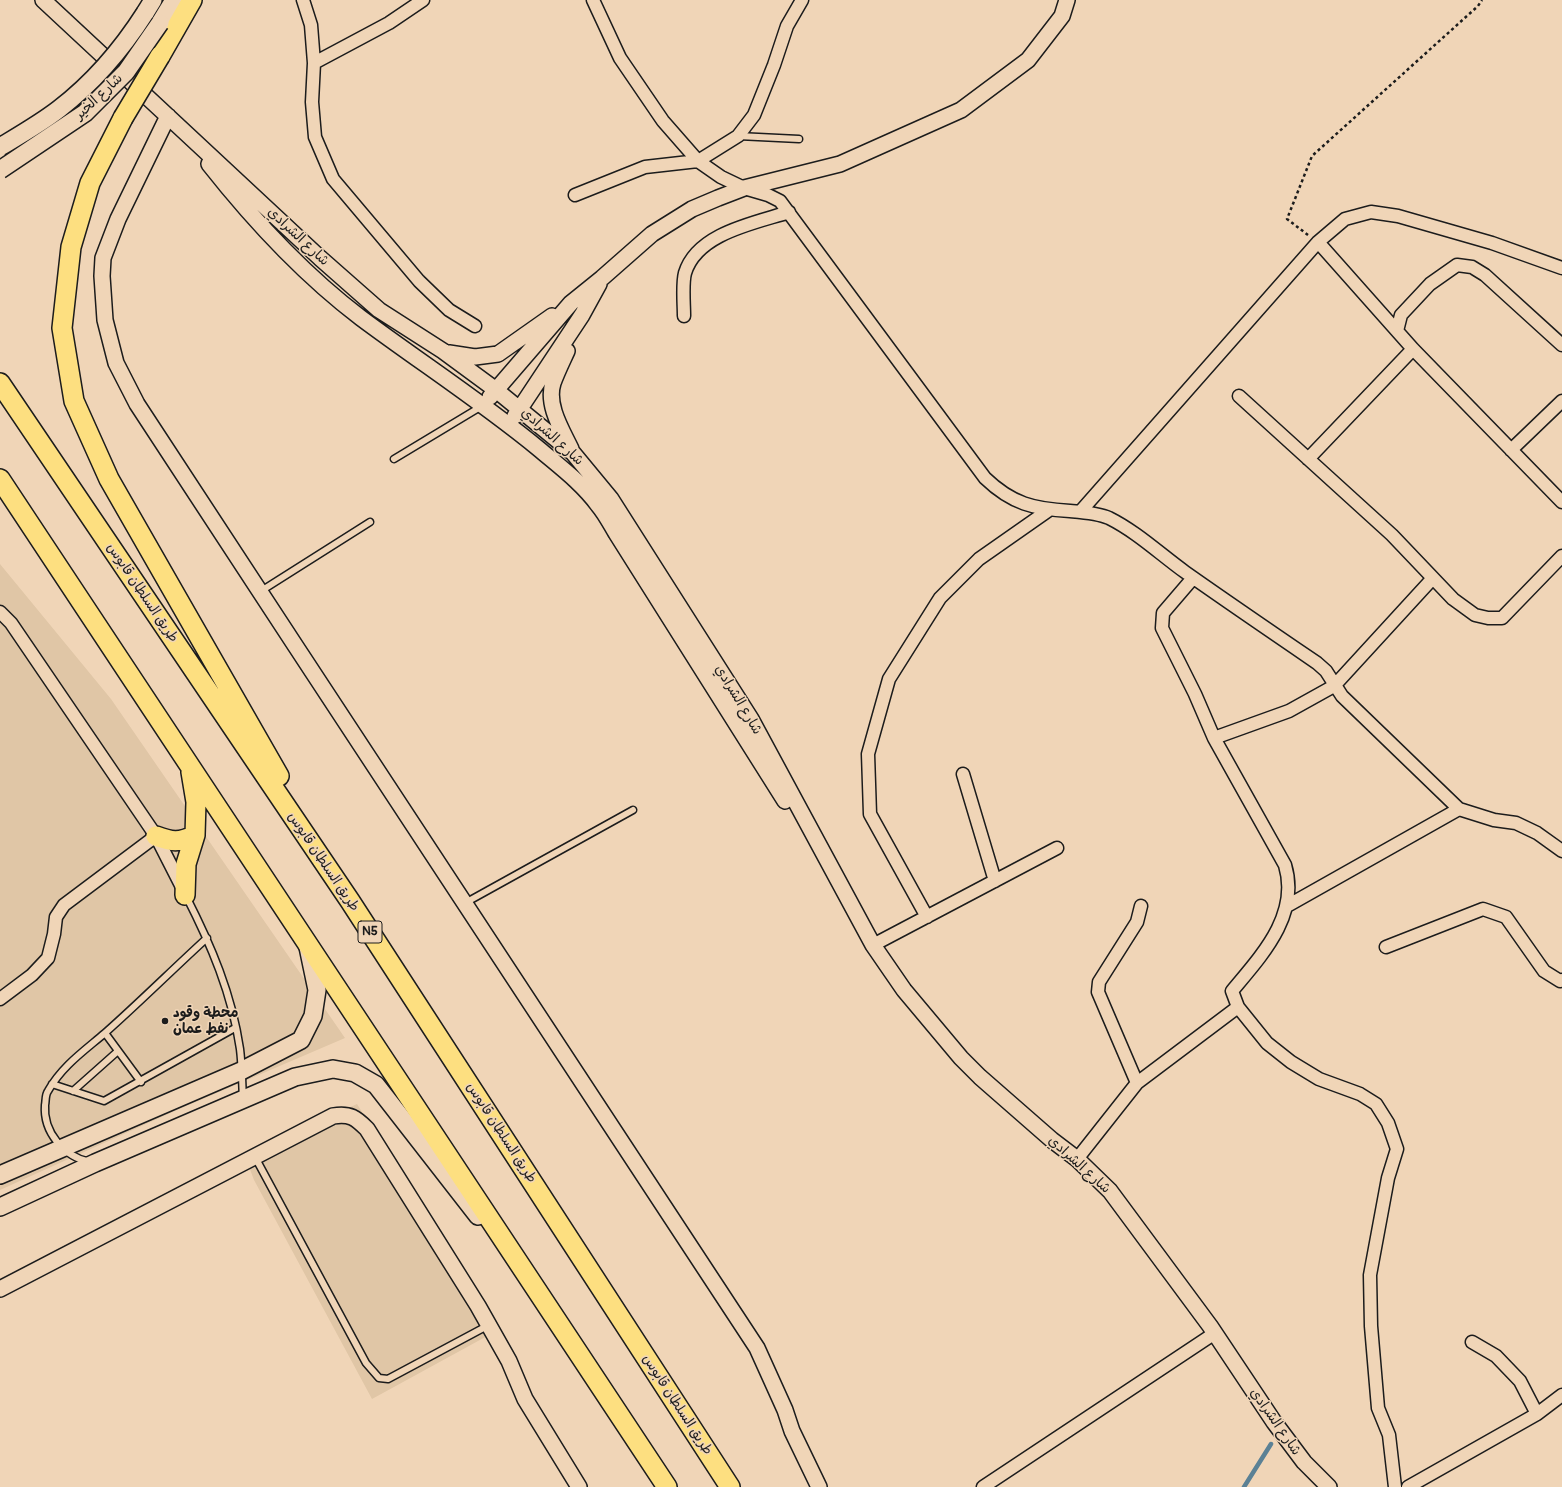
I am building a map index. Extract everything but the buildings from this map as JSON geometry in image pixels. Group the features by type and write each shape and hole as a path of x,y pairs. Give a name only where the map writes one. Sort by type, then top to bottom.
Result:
{"highway":[{"path":"192,0 123,118 90,183 71,247 62,328 74,401 109,479 350,901"},
{"name":"طريق السلطان قابوس","path":"0,383 350,901 730,1487"},
{"path":"0,479 667,1487"},
{"path":"185,894 186,864 195,835 196,802 190,767"},
{"path":"156,836 167,840 182,841 195,835"}],"main road":[{"name":"شارع الخير","path":"0,170 85,113 126,72 174,0"},
{"name":"شارع الخير","path":"0,147 58,110 82,90 112,58 149,6"},
{"path":"0,1175 241,1070 300,1040 313,1016 317,990 307,943"},
{"path":"0,1207 95,1163 244,1101 295,1077 333,1069 355,1073 376,1085 550,1310"}],"street":[{"name":"شارع الشرادي","path":"43,0 320,258 379,310 443,351 496,390 573,453 611,498 751,719 873,945 904,990 961,1058 1110,1191 1215,1333 1278,1427 1304,1462 1329,1487"},
{"path":"303,0 311,25 314,63 312,102 315,137 333,178 419,281 449,310 475,326"},
{"path":"314,63 389,23 423,0"},
{"path":"593,0 620,58 663,121 698,161 721,177 744,188 768,195 780,201 986,478 998,490 1017,502 1049,510 1080,512 1107,517 1130,530 1193,578 1317,663 1326,672 1342,696 1459,809 1494,820 1516,824 1537,833 1562,851"},
{"path":"575,195 645,167 698,161 738,136 754,115 787,26 802,0"},
{"path":"443,351 475,357 498,354 571,303 658,230 692,209 744,188 840,164 960,110 1028,60 1062,16 1067,0"},
{"path":"168,116 118,219 103,258 102,276 105,320 116,363 137,404 463,904 757,1348 786,1410 792,1431 820,1487"},
{"name":"شارع الشرادي","path":"189,135 209,164 254,219 311,276 363,319 509,424 562,468 598,504 792,812 834,873"},
{"path":"684,316 684,274 695,254 717,236 789,212"},
{"path":"1080,512 1318,242 1345,219 1371,212 1398,216 1492,243 1562,268"},
{"path":"1318,242 1412,349 1562,502"},
{"path":"1397,331 1402,315 1430,284 1457,265 1472,268 1485,275 1562,345"},
{"path":"509,424 521,409 582,315 602,278"},
{"path":"484,405 571,303"},
{"path":"573,453 555,414 553,385 582,315"},
{"path":"1308,459 1412,349"},
{"path":"1239,396 1392,535 1453,599 1475,615 1488,618 1502,618 1562,556"},
{"path":"1511,450 1562,401"},
{"path":"927,917 870,814 868,754 889,679 940,598 979,559 1049,510"},
{"path":"1193,578 1163,613 1162,628 1195,694 1214,738 1285,865 1290,889 1287,906 1267,949 1232,990 1238,1007 1267,1043 1291,1062 1319,1079 1360,1094 1376,1104 1388,1123 1397,1150 1388,1178 1370,1274 1378,1408 1389,1435 1395,1487"},
{"path":"1214,738 1289,711 1334,686 1433,578"},
{"path":"0,612 11,623 156,836 185,894"},
{"path":"963,774 995,881"},
{"path":"1287,906 1459,809"},
{"path":"0,999 32,975 48,958 54,934 56,917 64,905 156,836"},
{"path":"873,945 1057,848"},
{"path":"1137,1083 1098,992 1099,982 1137,922 1141,906"},
{"path":"1386,947 1482,909 1506,917 1544,971 1562,980"},
{"path":"1077,1160 1137,1083 1238,1007"},
{"path":"0,1289 334,1116 345,1114 358,1121 367,1129 376,1142 489,1325 510,1361 525,1399 579,1487"},
{"path":"983,1487 1215,1333"},
{"path":"1472,1342 1496,1356 1520,1381 1537,1414"},
{"path":"1408,1487 1537,1414 1562,1395"}],"lane":[{"path":"738,136 798,139"},
{"path":"394,459 484,405"},
{"path":"260,591 370,522"},
{"path":"463,904 634,810"},
{"path":"185,894 207,938 228,991 240,1049 244,1101"},
{"path":"95,1163 78,1158 62,1148 51,1135 44,1115 47,1093 58,1074 80,1053 105,1033 207,938"},
{"path":"52,1084 104,1101 141,1082 235,1028"},
{"path":"105,1033 141,1082"},
{"path":"73,1091 118,1051"},
{"path":"255,1157 366,1363 379,1378 388,1379 489,1325"}],"path":[{"path":"1318,242 1287,219 1312,156 1478,6 1482,0"}],"shaded area":[{"path":"0,564 111,699 345,1038 177,1110 0,1190"},
{"path":"357,1104 500,1329 372,1399 254,1180 245,1156"}],"waterway":[{"path":"1244,1487 1271,1444"}],"place":[{"name":"محطة وقود نفط عمان","path":"165,1021"}]}
